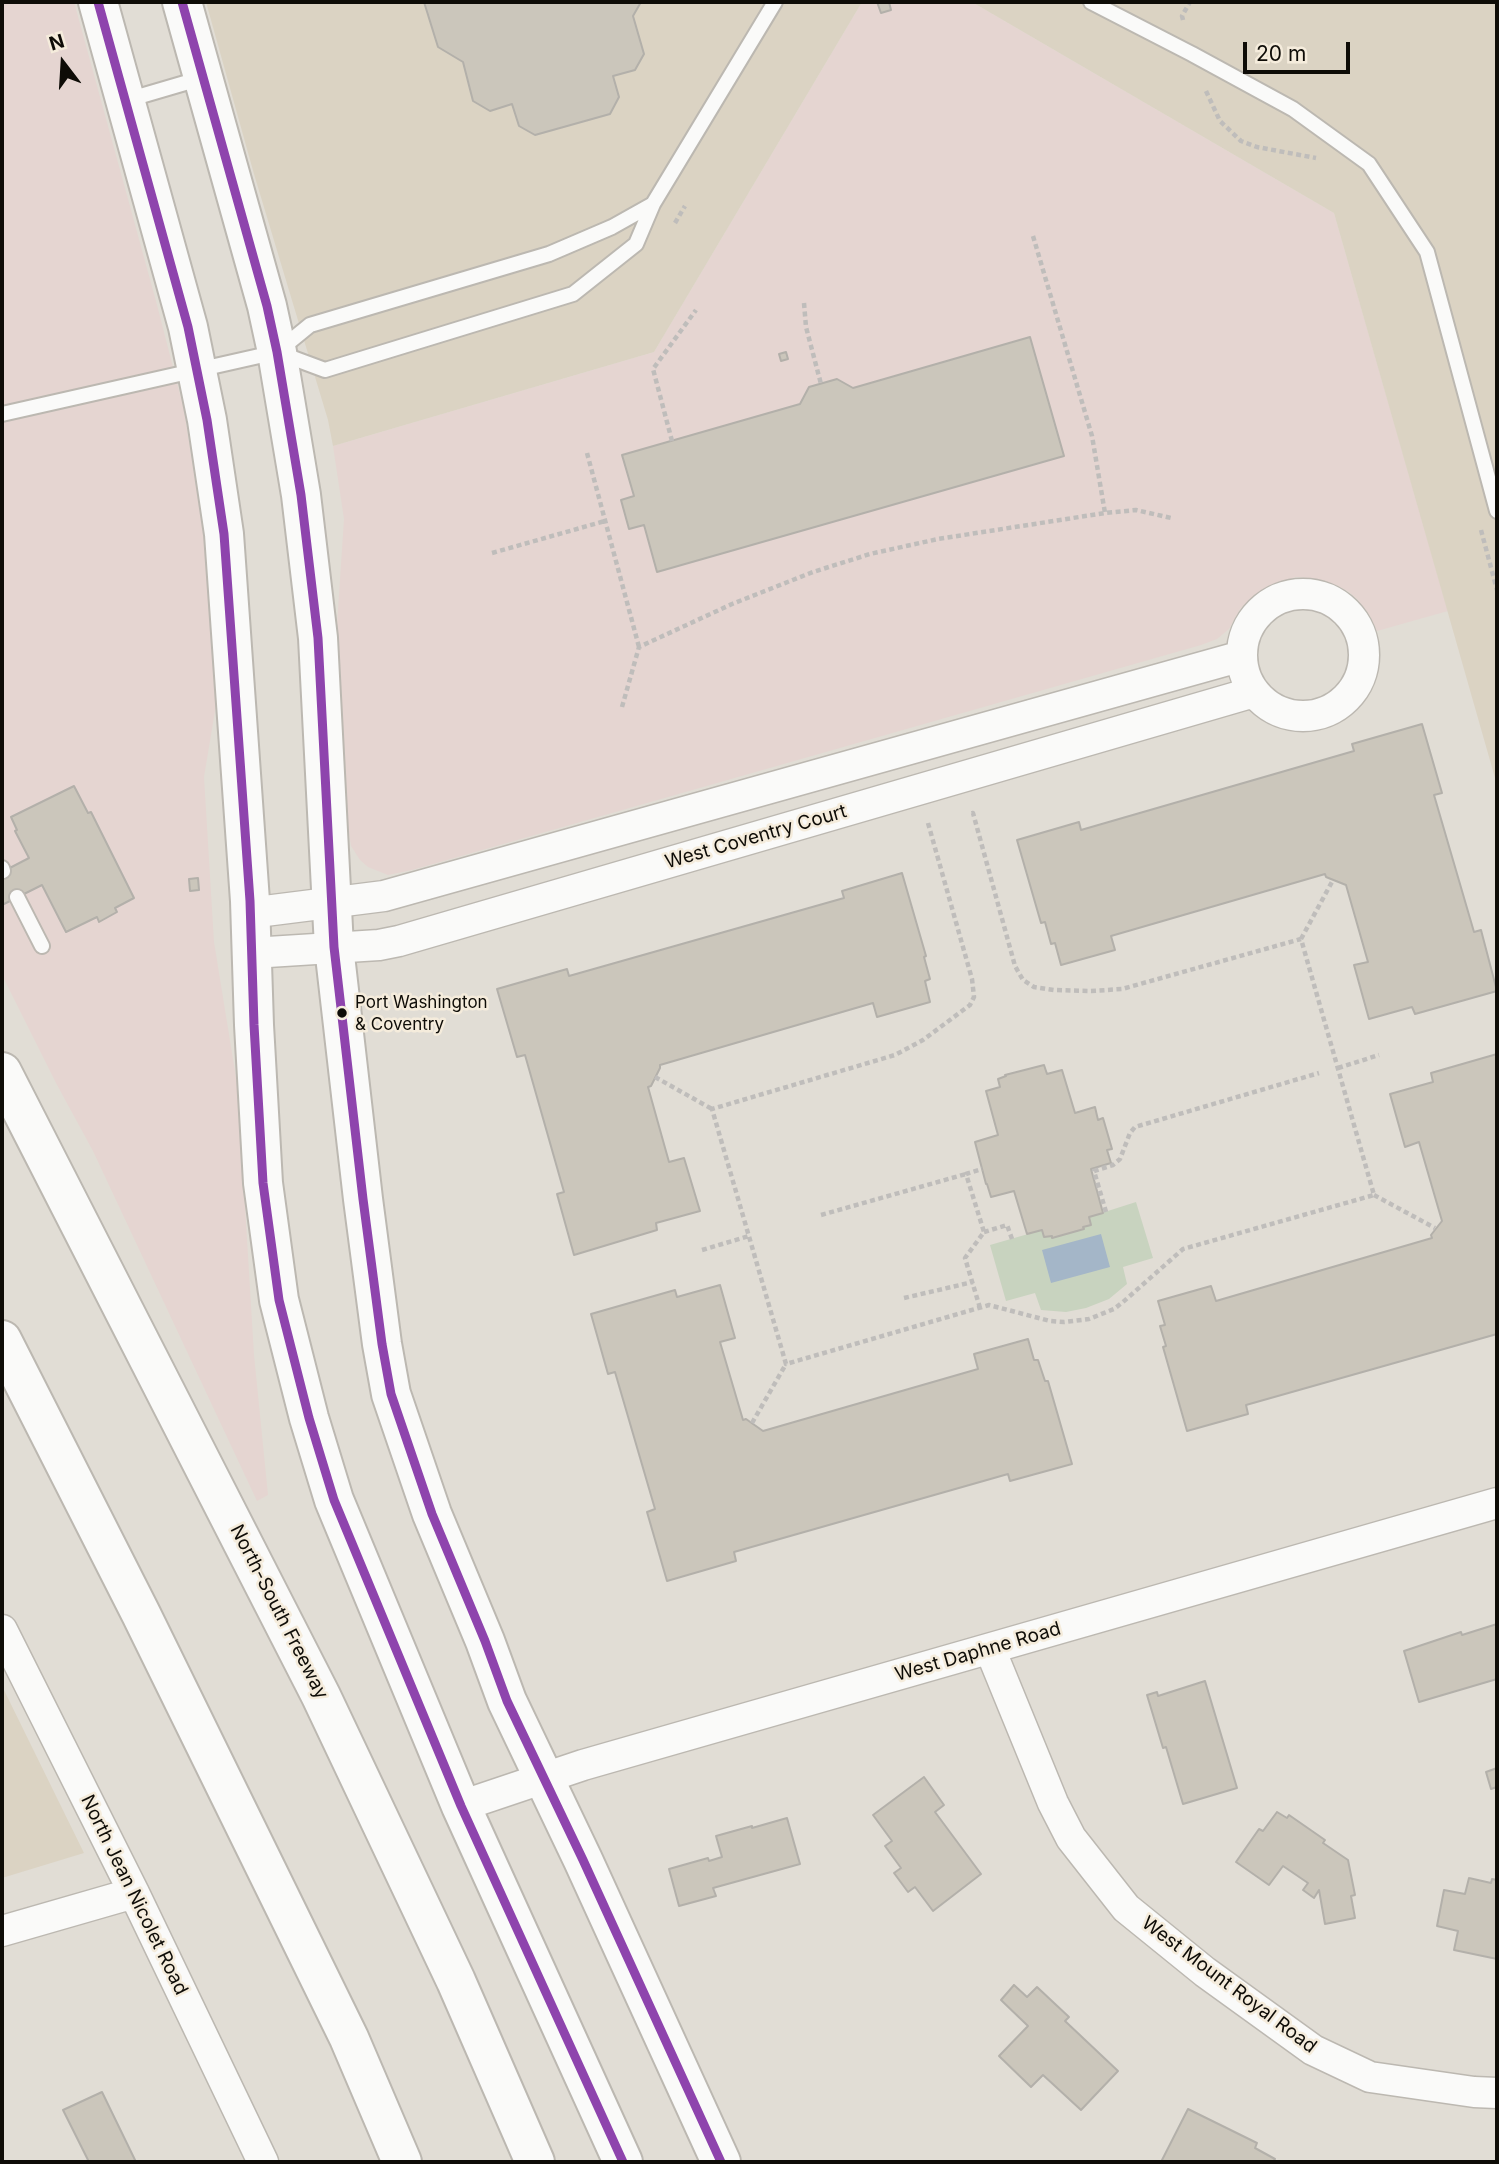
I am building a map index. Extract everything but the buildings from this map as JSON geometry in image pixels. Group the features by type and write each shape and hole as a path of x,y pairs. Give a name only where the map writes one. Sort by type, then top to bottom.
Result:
{"main road":[{"path":"99,2 197,370 213,451 224,534 252,953 263,1184 279,1300 309,1418 334,1500 461,1806 623,2162"},
{"path":"182,2 267,306 301,495 318,638 334,947 363,1199 391,1394 432,1514 507,1700 721,2162"},
{"name":"North-South Freeway","path":"2,1072 321,1696 456,1981 536,2162"},
{"path":"2,1339 141,1614 349,2038 402,2162"}],"street":[{"path":"1301,594 1320,596 1337,604 1353,619 1362,638 1364,659 1359,679 1348,697 1331,710 1311,716 1289,715 1270,707 1254,692 1245,676 1242,656 1245,638 1253,621 1266,607 1283,598 1301,594"},
{"path":"249,913 384,896 1242,656"},
{"name":"West Coventry Court","path":"252,953 379,945 399,941 1254,692"},
{"name":"West Daphne Road","path":"461,1806 543,1777 1497,1503"},
{"name":"North Jean Nicolet Road","path":"2,1630 134,1893 262,2162"},
{"name":"West Mount Royal Road","path":"990,1649 1053,1803 1071,1838 1126,1908 1205,1972 1313,2050 1370,2077 1497,2093"},
{"path":"2,1931 134,1893"}],"lane":[{"path":"277,352 325,370 573,294 636,244 653,204 775,2"},
{"path":"1091,2 1293,109 1369,164 1427,251 1497,511"},
{"path":"126,100 203,78"},
{"path":"2,414 277,352 310,325 549,254 612,228 653,204"},
{"path":"17,897 42,946"}],"path":[{"path":"1190,2 1182,16 1200,79 1220,121 1241,141 1257,147 1325,159"},
{"path":"1033,236 1091,436 1105,513"},
{"path":"804,303 806,327 821,384"},
{"path":"672,441 653,369 696,310"},
{"path":"587,453 639,647 622,707"},
{"path":"639,647 732,604 813,572 870,554 938,539 1105,513 1136,510 1171,518"},
{"path":"492,553 606,521"},
{"path":"1479,525 1497,590"},
{"path":"970,814 973,813 1015,966 1023,980 1034,986 1091,992 1122,989 1301,939"},
{"path":"712,1109 895,1055 923,1040 970,1005 974,997 972,979 928,823"},
{"path":"1333,880 1301,939 1374,1195"},
{"path":"1338,1068 1379,1055"},
{"path":"1106,1212 1094,1171 1120,1159 1135,1126 1319,1073"},
{"path":"655,1077 712,1109 786,1364"},
{"path":"821,1215 982,1169"},
{"path":"966,1174 984,1232"},
{"path":"752,1423 786,1364 989,1305 1050,1321 1089,1319 1123,1302 1182,1250 1374,1195 1435,1228"},
{"path":"980,1308 965,1258 984,1232 1007,1225 1012,1239"},
{"path":"702,1250 749,1236"},
{"path":"904,1298 973,1282"}],"shaded area":[{"path":"2,2 74,2 184,410 204,538 216,705 204,777 214,942 238,1090 254,1355 268,1495 257,1501 93,1151 2,975"},
{"path":"206,2 862,2 654,352 333,446 328,420 254,174"},
{"path":"862,2 972,2 1334,213 1448,611 1377,631 1370,616 1349,592 1310,578 1296,577 1266,587 1240,609 1229,629 1217,639 1201,645 412,870 388,875 368,867 351,846 348,826 337,625 344,519 333,446 654,352"},
{"path":"972,2 1497,2 1497,785 1334,213"},
{"path":"2,1686 84,1853 2,1878"}],"green space":[{"path":"1136,1202 1153,1258 1123,1267 1127,1284 1109,1299 1066,1312 1041,1310 1035,1293 1006,1301 990,1245 1042,1230 1044,1237 1053,1238 1091,1225 1089,1217"}],"water":[{"path":"1101,1234 1110,1267 1051,1283 1042,1250"}],"transit line":[{"path":"98,2 188,327 207,420 224,534 250,901 263,1183 279,1300 309,1418 334,1500 461,1806 623,2162"},
{"path":"182,2 267,306 301,495 318,638 334,947 363,1199 391,1394 432,1514 507,1701 721,2162"}],"place":[{"name":"Port Washington & Coventry","path":"342,1013"}]}
